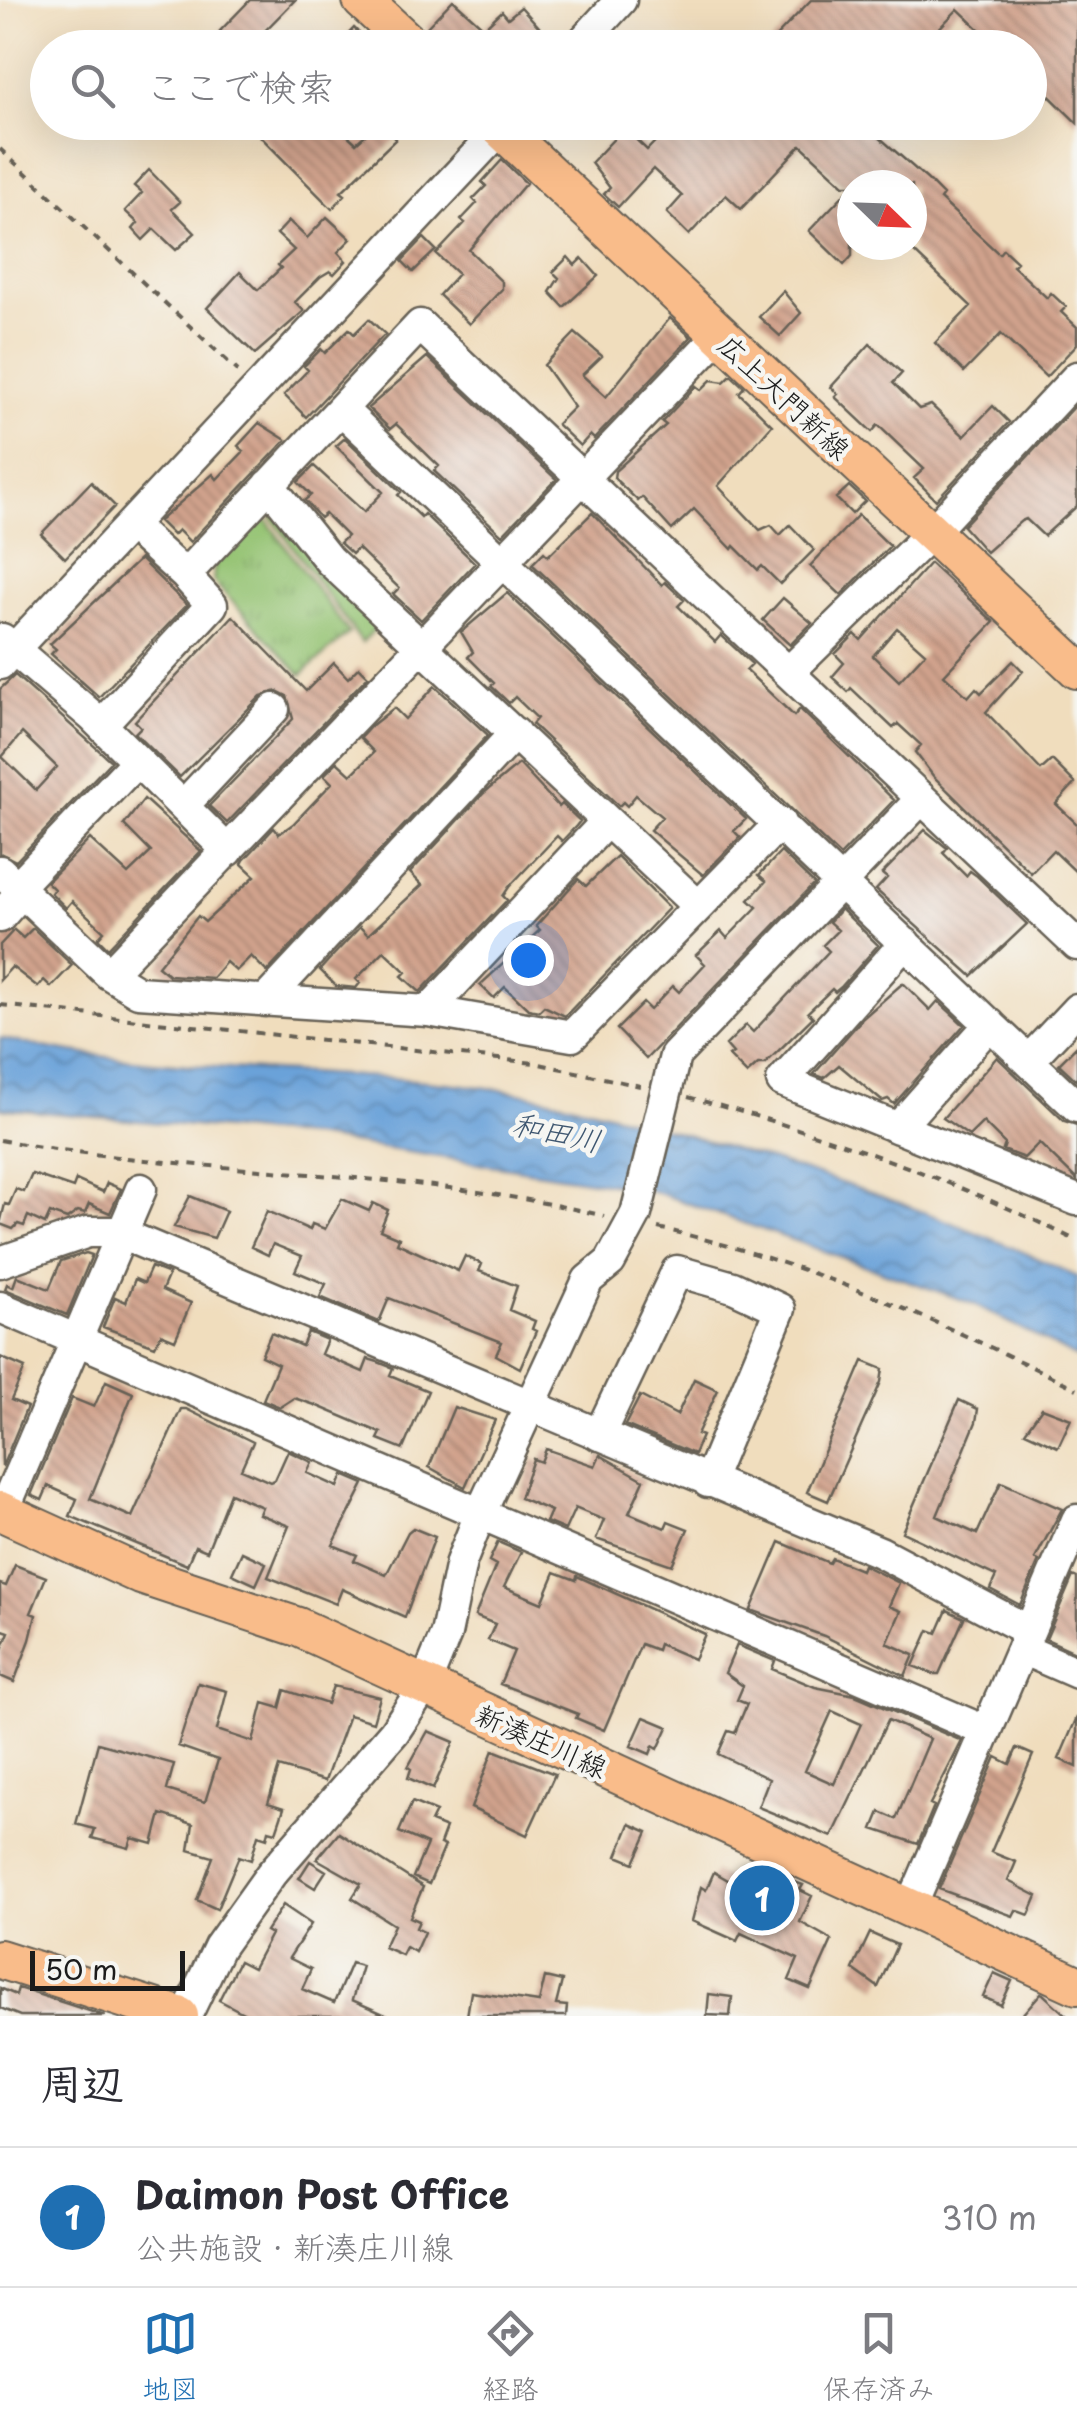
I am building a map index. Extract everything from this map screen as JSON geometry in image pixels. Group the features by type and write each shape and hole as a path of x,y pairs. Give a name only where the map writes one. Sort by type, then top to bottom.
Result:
{"main road":[{"path":"362,0 394,30"},
{"name":"広上大門新線","path":"516,140 718,335 1077,669"},
{"name":"新湊庄川線","path":"2,1512 141,1575 298,1627 1077,1985"},
{"path":"0,1959 182,2016"}],"street":[{"path":"593,30 620,0"},
{"path":"228,851 101,724 5,650 130,525 487,140"},
{"path":"185,575 420,325 1077,945"},
{"path":"109,974 424,648 718,335"},
{"path":"790,671 932,532 1077,377"},
{"path":"341,409 1077,1107"},
{"path":"270,485 328,560 698,906"},
{"path":"101,724 212,605 130,525"},
{"path":"183,806 274,710"},
{"path":"266,1001 515,733"},
{"path":"0,916 13,883 136,762"},
{"path":"182,2016 219,1947 271,1874 394,1732 424,1688 446,1634 461,1562 480,1514 588,1280 610,1262 634,1218 670,1092 675,1056 844,885 921,799"},
{"path":"428,1011 605,823"},
{"path":"13,883 109,974 138,992 428,1011 572,1036 780,823"},
{"path":"905,943 782,1081 1077,1200"},
{"path":"1029,1060 1077,1009"},
{"path":"898,1128 990,1024"},
{"path":"2,1512 140,1189"},
{"path":"0,1262 88,1232 121,1234 880,1552 1077,1673"},
{"path":"599,1435 677,1271 733,1287 780,1309 708,1482"},
{"path":"0,1308 985,1732"},
{"path":"911,1907 1025,1640 1065,1582 1077,1520"}],"path":[{"path":"0,149 256,390"},
{"path":"0,1005 535,1063 670,1092 772,1120 857,1150 1023,1214 1077,1241"},
{"path":"0,1140 168,1163 496,1191 634,1218 788,1266 914,1313 1077,1389"}],"green space":[{"path":"261,513 349,633 301,675 213,581 215,560"},
{"path":"278,513 381,622 362,643 271,517"}],"water":[{"name":"和田川","path":"0,1038 119,1058 481,1087 573,1104 693,1137 903,1204 1077,1277 1077,1358 974,1304 650,1190 312,1137 0,1108"}],"building":[{"path":"250,0 295,0 266,30 221,30"},
{"path":"453,0 484,28 502,11 508,18 521,7 539,27 536,30 426,28"},
{"path":"811,0 1077,0 1077,123 1047,94 1047,30 980,30 958,9 938,30 782,30"},
{"path":"264,140 395,140 341,192 345,195 332,209"},
{"path":"613,140 637,140 647,150 657,140 882,140 917,170 837,170 837,178 801,145 741,209 726,195 689,235 667,213 682,196 653,169 618,207 604,194 610,188 591,163"},
{"path":"502,160 526,183 469,250 502,282 502,289 469,324 439,295 458,274 436,254 465,223 461,220 486,186 482,182"},
{"path":"149,170 180,202 172,209 195,233 176,250 154,229 143,240 133,229 138,223 125,211 142,193 134,186"},
{"path":"927,179 943,195 940,199 999,254 1003,249 1017,262 1013,266 1047,298 1051,293 1066,307 1061,312 1077,327 1077,344 1046,377 1001,334 964,372 935,343 971,306 923,260 927,260"},
{"path":"837,202 837,258 809,231"},
{"path":"327,217 351,239 338,252 346,261 334,274 330,271 320,277 295,302 304,311 255,354 207,308 240,272 258,290 281,268 278,265 294,250 277,234 289,221 307,238"},
{"path":"424,238 436,250 413,272 402,261"},
{"path":"568,257 575,265 582,258 598,276 564,307 550,292 559,278 553,272"},
{"path":"783,291 801,313 780,336 759,317"},
{"path":"670,318 691,337 594,439 590,435 580,446 557,424 574,407 544,365 575,333 602,356 582,375 606,397"},
{"path":"369,319 385,334 306,417 284,395 308,370 304,366 321,349 325,353 349,329 354,334"},
{"path":"870,344 902,373 893,383 919,409 931,405 964,436 993,406 1009,422 936,500 914,478 924,469 878,425 872,432 835,397 838,394 831,387"},
{"path":"427,357 556,479 502,535 434,471 439,466 396,424 390,429 368,408"},
{"path":"731,375 744,387 739,393 772,425 718,486 760,530 771,525 780,535 790,525 814,550 780,584 762,566 758,570 734,546 732,549 694,509 672,530 642,497 638,501 614,478 615,471 666,425 662,422 696,386 701,390 711,380 724,382"},
{"path":"1077,404 1077,506 1044,536 1026,519 986,552 963,526"},
{"path":"259,423 286,440 190,542 178,530 173,535 159,521 213,474 217,479 244,451 238,446"},
{"path":"345,438 401,492 398,495 475,563 421,620 393,594 399,588 358,548 352,554 340,543 347,536 325,514 320,518 305,500 311,495 298,482 314,466 364,512 383,492 336,446"},
{"path":"91,482 115,506 65,558 41,534"},
{"path":"849,486 865,501 852,514 836,498"},
{"path":"592,513 662,585 665,582 684,600 678,606 715,642 721,635 752,664 746,670 794,716 800,709 894,800 840,856 532,564 544,552 548,556"},
{"path":"858,515 890,546 841,595 810,566"},
{"path":"140,559 187,605 99,697 51,654 56,649 50,644"},
{"path":"930,563 994,622 944,675 968,697 976,688 981,693 1013,661 1023,671 986,712 1041,770 1052,760 1075,783 1056,804 1077,824 1077,873 1053,850 1031,873 934,777 915,752 921,745 898,724 893,728 851,688 848,692 832,677 844,663 835,654 855,634 861,640","holes":["897,628 925,653 899,681 873,656"]},
{"path":"507,593 746,819 734,831 740,837 703,875 650,830 662,817 636,795 627,806 623,802 619,806 532,724 537,718 515,697 509,703 468,657 473,652 461,632"},
{"path":"783,598 812,623 790,645 763,620"},
{"path":"233,616 306,691 334,663 348,678 359,667 368,676 227,823 209,806 293,719 287,696 277,691 261,696 180,777 135,733 141,727 135,721"},
{"path":"15,675 111,761 16,861 0,853 0,689","holes":["22,733 57,767 36,790 2,757"]},
{"path":"435,686 488,735 267,972 251,956 236,971 226,962 212,978 169,975 158,966 198,916 205,922 255,876 242,864 244,860 274,828 279,834 293,824 332,783 324,775 337,762 351,775 374,752 360,738 371,726 394,708 405,719"},
{"path":"519,764 559,807 562,804 580,821 576,826 562,841 557,836 509,887 503,896 507,900 420,992 384,951 356,979 360,983 356,988 336,986 320,970 360,927 368,935 422,885 410,873 484,793"},
{"path":"144,799 201,851 108,948 98,938 104,931 72,901 66,908 51,893 54,889 47,882 90,839 128,874 151,852 124,825"},
{"path":"925,830 947,848 943,853 966,876 970,871 977,876 1027,924 972,976 876,890 887,878 882,874"},
{"path":"781,852 814,884 646,1059 617,1029 643,1003 650,1010 673,986 679,992 705,964 696,955 721,931 727,938 757,907 749,900 766,881 759,875"},
{"path":"617,856 669,908 565,1016 544,1006 539,1011 528,1009 505,987 494,998 480,985 540,930 536,926 578,879 586,886"},
{"path":"841,909 878,945 841,987 835,992 832,989 808,1012 813,1017 765,1064 758,1064 747,1074 729,1056 733,1053 726,1045 746,1025 753,1032 829,951 823,945 838,930 829,922"},
{"path":"33,928 72,965 51,987 44,980 38,987 12,967 0,980 0,945 14,930 23,938"},
{"path":"903,983 930,1010 938,1001 964,1025 894,1104 888,1099 882,1101 839,1065 824,1078 814,1074 863,1018"},
{"path":"1077,1046 1077,1081 1059,1064"},
{"path":"997,1057 1064,1121 1077,1125 1077,1180 1039,1143 1024,1158 1003,1150 1005,1144 983,1122 969,1136 943,1118"},
{"path":"32,1174 73,1188 76,1180 103,1192 107,1183 121,1189 110,1213 89,1204 85,1213 78,1211 67,1219 50,1213 45,1224 28,1216 24,1226 18,1224 13,1229 0,1224 5,1204 9,1205 16,1189 24,1192"},
{"path":"190,1196 226,1211 214,1238 174,1227"},
{"path":"342,1199 369,1211 373,1203 388,1210 380,1230 399,1238 397,1243 458,1271 465,1256 482,1264 479,1271 517,1286 509,1310 535,1321 532,1329 536,1331 520,1368 496,1355 502,1342 389,1298 379,1322 320,1297 326,1284 295,1271 302,1256 273,1244 268,1255 251,1247 267,1211 310,1230 312,1224 325,1229"},
{"path":"86,1253 92,1255 67,1315 5,1289 7,1284 13,1287 17,1276 49,1289 61,1261"},
{"path":"151,1267 169,1274 162,1290 191,1303 175,1340 161,1334 155,1346 103,1327 115,1297 126,1302 135,1279 144,1283"},
{"path":"308,1332 327,1340 321,1354 363,1372 368,1359 378,1362 393,1368 390,1375 428,1391 403,1449 378,1439 381,1433 315,1405 294,1398 280,1407 263,1400 278,1364 261,1356 271,1333 302,1346"},
{"path":"0,1357 25,1368 11,1400 27,1407 2,1467"},
{"path":"863,1361 883,1369 881,1382 828,1501 807,1492"},
{"path":"694,1379 718,1390 697,1434 702,1436 694,1454 625,1425 640,1396 677,1415"},
{"path":"106,1381 133,1393 90,1499 132,1517 181,1409 186,1409 253,1442 241,1469 270,1482 275,1480 288,1451 312,1462 307,1473 338,1487 343,1475 364,1484 333,1545 357,1555 354,1561 386,1575 413,1528 435,1537 405,1617 342,1589 336,1604 268,1577 289,1526 259,1514 262,1507 230,1493 207,1551 195,1546 187,1565 70,1516 77,1499 48,1486 42,1500 31,1495 72,1398 94,1407"},
{"path":"959,1400 978,1409 976,1422 937,1516 977,1534 1001,1482 1062,1509 1035,1559 1039,1561 1020,1605 990,1589 996,1576 902,1532"},
{"path":"454,1407 495,1420 465,1487 429,1467"},
{"path":"1042,1408 1071,1419 1058,1447 1025,1432"},
{"path":"546,1449 595,1466 600,1455 644,1480 629,1513 665,1528 668,1521 688,1529 672,1565 596,1539 604,1520 575,1508 565,1530 546,1522 551,1511 520,1498 533,1459 541,1462"},
{"path":"498,1542 521,1552 504,1587 542,1603 555,1572 576,1580 577,1576 705,1634 694,1659 659,1644 657,1650 641,1644 604,1730 576,1718 578,1714 500,1684 514,1651 488,1640 495,1624 475,1616 496,1565 489,1561"},
{"path":"780,1542 829,1563 832,1558 861,1570 863,1565 899,1583 889,1606 901,1611 887,1643 914,1655 905,1676 824,1636 751,1610"},
{"path":"242,1552 266,1563 256,1585 232,1574"},
{"path":"15,1565 46,1577 31,1613 36,1615 30,1640 14,1682 0,1676 0,1654 9,1632 0,1629 0,1584 6,1586"},
{"path":"1073,1576 1077,1578 1077,1653 1046,1639"},
{"path":"947,1610 964,1618 939,1674 913,1666 929,1630 937,1633"},
{"path":"737,1645 775,1661 772,1669 815,1687 855,1695 962,1741 930,1804 934,1806 918,1844 873,1829 880,1812 896,1819 930,1739 888,1720 832,1837 758,1807 769,1779 718,1754 728,1731 735,1733 747,1704 737,1700 743,1686 725,1673","holes":["832,1711 861,1724 834,1784 805,1771"]},
{"path":"198,1683 227,1691 217,1730 253,1742 263,1703 280,1708 285,1690 327,1704 333,1686 380,1697 373,1722 349,1715 325,1781 279,1767 268,1803 284,1808 276,1832 269,1830 267,1838 258,1835 251,1860 239,1856 217,1909 197,1900 213,1857 189,1850 193,1824 161,1814 153,1844 132,1838 129,1848 92,1838 95,1829 76,1824 98,1743 174,1764 167,1790 205,1802 218,1760 178,1746"},
{"path":"644,1717 668,1727 658,1749 653,1746 650,1754 631,1746"},
{"path":"1077,1717 1077,1767 1059,1759"},
{"path":"428,1731 454,1742 433,1789 408,1778 408,1767"},
{"path":"1017,1748 1033,1755 991,1852 1016,1862 1008,1881 1037,1896 1029,1915 1016,1910 1013,1916 939,1889 996,1757 1010,1764"},
{"path":"493,1750 555,1774 527,1835 471,1808"},
{"path":"412,1802 436,1812 431,1822 446,1828 440,1844 445,1846 429,1884 413,1877 427,1844 399,1832"},
{"path":"630,1824 648,1832 634,1863 617,1856"},
{"path":"339,1833 423,1887 410,1917 419,1921 416,1928 424,1932 415,1952 406,1947 402,1955 384,1947 394,1925 352,1898 361,1884 317,1859"},
{"path":"310,1861 326,1871 315,1888 299,1878"},
{"path":"744,1864 803,1885 800,1890 812,1896 800,1922 832,1940 810,1989 789,1980 798,1959 741,1933 737,1941 692,1921 701,1887 706,1890 714,1872 735,1884"},
{"path":"283,1905 311,1924 289,1958 311,1969 302,1989 334,2003 351,1963 362,1966 352,2000 388,2016 249,2016 219,2000 239,1961 253,1968 271,1934 266,1931"},
{"path":"870,1933 897,1945 878,1987 853,1969"},
{"path":"994,1973 1012,1981 1001,2005 983,1997"},
{"path":"545,1977 562,1981 556,2005 567,2006 566,2016 467,2016 471,1992 539,2002"},
{"path":"0,1988 16,1995 18,1988 105,2016 20,2016 0,2008"},
{"path":"709,1994 732,1997 730,2016 707,2015"},
{"path":"1043,1994 1067,2016 1021,2016"}],"place":[{"name":"Daimon Post Office","path":"762,1898"}]}
